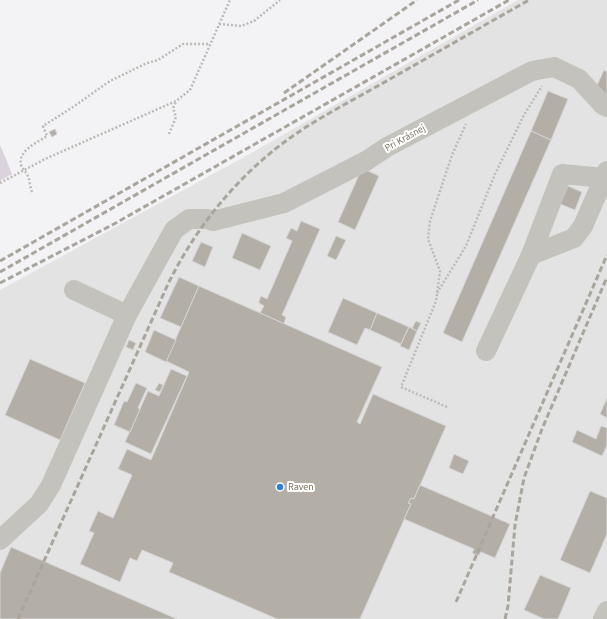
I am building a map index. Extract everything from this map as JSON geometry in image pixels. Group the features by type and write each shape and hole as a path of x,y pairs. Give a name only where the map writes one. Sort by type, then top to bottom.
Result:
{"lane":[{"name":"Pri Krásnej","path":"127,315 174,230 189,220 213,220 284,203 366,161 387,147 532,71 554,67"},
{"path":"554,67 579,79 603,106 607,107"},
{"path":"486,351 531,254 562,174 606,175 584,226 574,238 531,254"},
{"path":"0,540 39,504 52,485 127,315 74,290"},
{"path":"603,619 607,611"}],"path":[{"path":"0,183 46,159 176,102 190,90 230,0"},
{"path":"219,24 241,26 254,21 280,0"},
{"path":"32,192 28,176 21,165 21,156 24,151 47,136 43,126 110,81 147,63 158,60 183,44 210,44"},
{"path":"437,294 466,246 495,174 524,115 554,67"},
{"path":"447,407 401,387 436,301 440,271 428,239 430,221 452,155 476,100"},
{"path":"169,134 176,117 173,108 176,102"}],"shaded area":[{"path":"518,0 607,0 607,619 0,619 0,290 248,155"},
{"path":"0,146 12,174 0,181"}],"building":[{"path":"604,70 607,72 607,96 595,90"},
{"path":"548,91 568,99 551,140 531,131"},
{"path":"55,129 57,134 52,137 49,132"},
{"path":"531,131 551,140 462,342 443,333"},
{"path":"362,168 379,176 355,230 338,222"},
{"path":"568,186 582,192 575,210 560,204"},
{"path":"301,221 320,229 282,315 286,317 284,324 260,313 264,306 259,303 259,301 261,296 267,299 292,241 286,238 291,228 297,231"},
{"path":"242,233 271,246 260,270 232,258"},
{"path":"336,236 346,240 336,260 327,256"},
{"path":"201,242 213,247 205,267 192,261"},
{"path":"179,277 199,286 181,327 160,318"},
{"path":"199,286 382,367 357,422 360,424 373,394 446,426 414,499 411,498 408,503 411,504 360,619 277,619 169,572 173,563 142,550 137,561 130,558 120,582 80,564 94,533 89,531 98,511 113,518 132,475 118,469 127,449 151,460 189,372 166,361"},
{"path":"343,298 377,313 370,330 365,328 357,345 328,332"},
{"path":"377,313 409,327 401,344 370,330"},
{"path":"416,321 421,323 417,331 412,328"},
{"path":"409,327 417,331 409,350 400,346"},
{"path":"154,330 176,340 166,362 145,352"},
{"path":"129,340 136,343 133,350 126,347"},
{"path":"30,359 85,383 60,440 5,415"},
{"path":"171,369 187,376 151,454 125,442 148,391 159,396"},
{"path":"136,383 147,388 130,432 114,425 124,401 127,402"},
{"path":"159,383 163,385 160,392 155,390"},
{"path":"607,398 607,418 600,414"},
{"path":"601,426 607,428 607,445 602,456 572,442 577,430 596,439"},
{"path":"454,454 469,461 463,474 449,468"},
{"path":"420,485 510,524 495,558 481,552 478,556 472,553 474,549 404,519 411,504 408,503 411,498 414,499"},
{"path":"590,491 607,498 607,534 590,573 560,560"},
{"path":"11,547 177,619 0,619 0,573"},
{"path":"540,575 571,588 558,619 544,619 524,610"}],"railway":[{"path":"284,93 417,0"},
{"path":"0,261 459,0"},
{"path":"0,272 478,0"},
{"path":"0,283 114,224 509,0"},
{"path":"18,619 168,284 195,237 228,194 267,156 288,139 311,124 529,0"},
{"path":"456,602 607,255"},
{"path":"505,619 508,606 515,525 524,478 542,429 607,277"}],"place":[{"name":"Raven","path":"280,487"}]}
